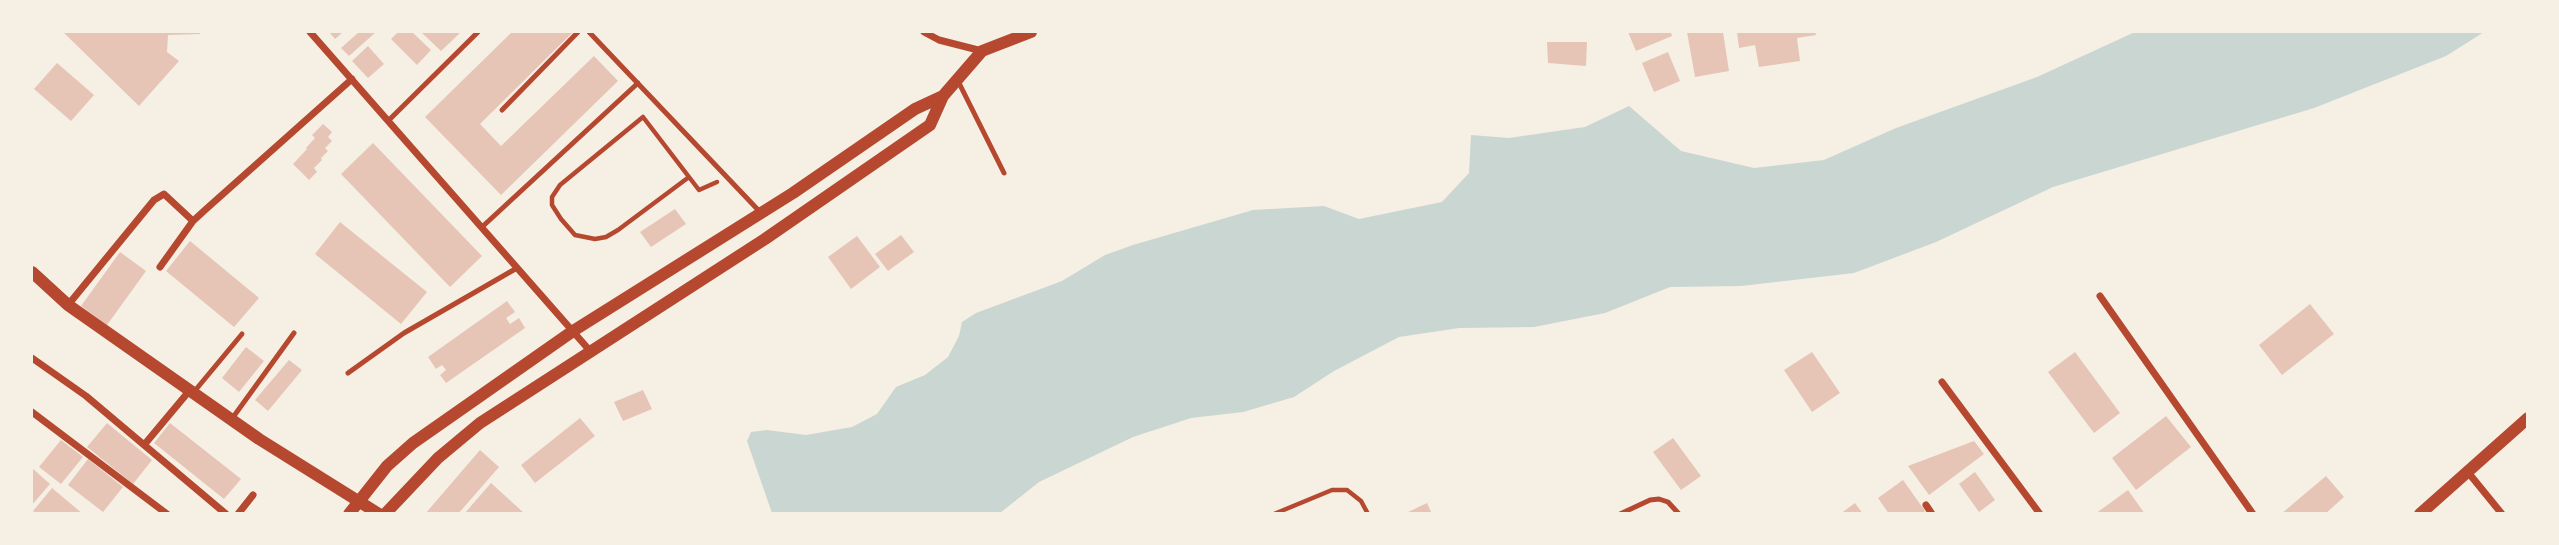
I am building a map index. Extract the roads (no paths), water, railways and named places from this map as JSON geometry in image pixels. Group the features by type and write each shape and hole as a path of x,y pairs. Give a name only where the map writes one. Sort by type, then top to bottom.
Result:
{"street":[{"path":"310,32 591,352"},
{"path":"924,32 940,40 982,51"},
{"path":"385,513 438,458 480,423 765,239 930,125 943,96 982,51 1029,32"},
{"path":"160,267 193,221 352,79"},
{"path":"349,513 387,466 413,443 573,331 761,213 915,109 943,96"},
{"path":"68,305 153,200 164,194 193,221"},
{"path":"32,272 68,305 231,419 379,513"},
{"path":"2100,296 2253,513"},
{"path":"32,358 86,396 226,513"},
{"path":"1942,382 2040,513"},
{"path":"144,445 191,391"},
{"path":"32,412 167,513"},
{"path":"2420,513 2528,418"},
{"path":"2467,471 2502,513"},
{"path":"238,513 253,495"},
{"path":"1926,505 1932,513"}],"lane":[{"path":"388,121 478,32"},
{"path":"502,110 578,32"},
{"path":"589,32 761,213"},
{"path":"957,79 1004,173"},
{"path":"482,228 638,83"},
{"path":"348,373 404,332 517,268"},
{"path":"231,419 293,333"},
{"path":"191,391 242,334"},
{"path":"1620,513 1658,499 1668,502 1679,513"}]}
